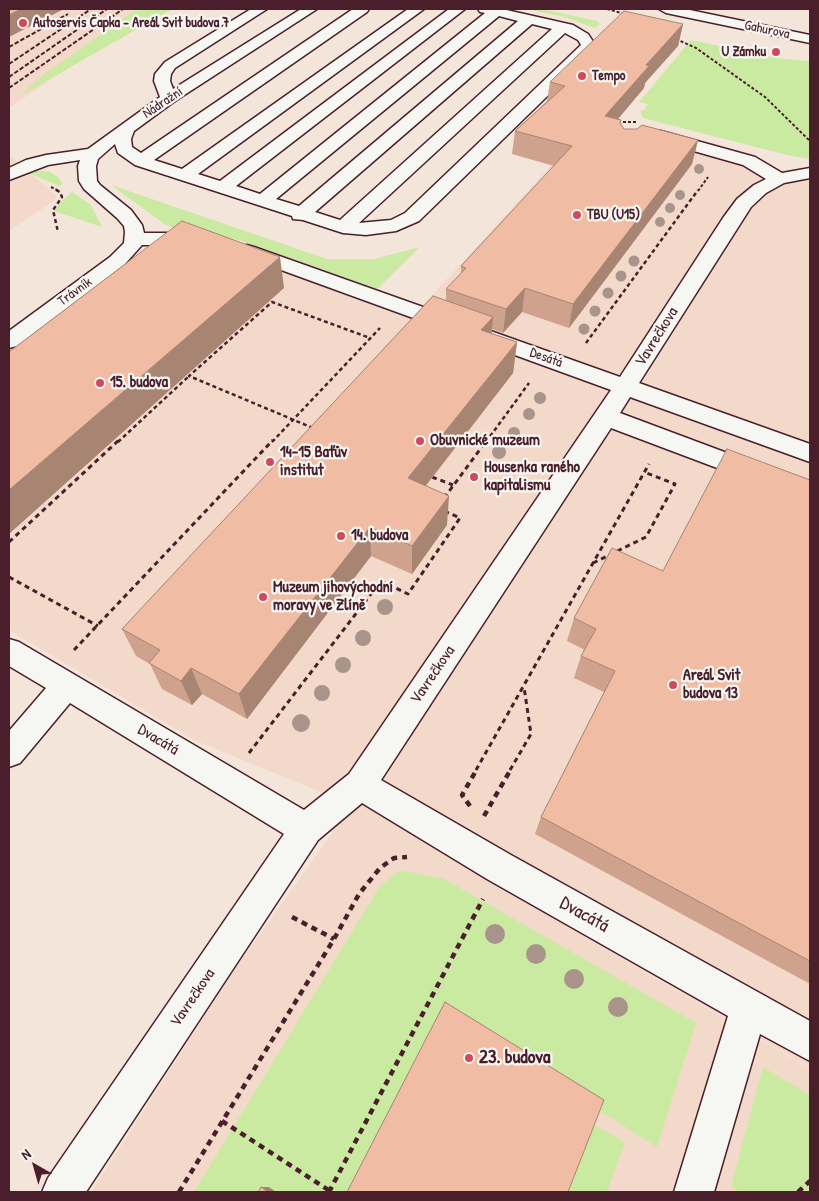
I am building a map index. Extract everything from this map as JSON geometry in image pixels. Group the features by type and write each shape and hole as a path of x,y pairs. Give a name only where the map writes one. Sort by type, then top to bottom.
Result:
{"street":[{"path":"168,98 162,81 163,74 170,65 260,9"},
{"name":"Nádražní","path":"94,153 107,141 168,98 310,9"},
{"path":"141,161 362,9"},
{"path":"186,176 417,9"},
{"path":"222,188 458,9"},
{"name":"Gahurova","path":"666,9 810,39"},
{"path":"127,127 122,139 124,150 141,161 300,214 343,227 366,230 389,227 412,217 588,48 589,44 586,39 574,30 563,26 491,10 262,201"},
{"path":"300,214 529,19"},
{"path":"343,227 563,26"},
{"path":"645,136 659,136 749,161 779,179"},
{"path":"12,173 46,160 94,153"},
{"path":"94,153 87,166 88,181 92,188 124,214 133,225 135,239"},
{"name":"Vavrečkova","path":"62,1192 306,829 360,785 606,417 730,222 744,203 760,190 779,179 810,173"},
{"name":"Desátá","path":"135,239 188,238 222,243 810,453"},
{"name":"Trávník","path":"9,340 117,261 128,250 135,239"},
{"path":"606,417 810,494"},
{"name":"Dvacátá","path":"9,651 306,829"},
{"path":"9,753 66,686"},
{"name":"Dvacátá","path":"360,785 499,867 810,1042"},
{"path":"694,1192 749,1008"}],"path":[{"path":"673,38 696,48 765,96 810,141"},
{"path":"12,173 60,192 62,197 53,210 58,232"},
{"path":"581,350 710,174"},
{"path":"9,542 272,302 370,338"},
{"path":"9,577 98,626 381,326"},
{"path":"189,376 316,429"},
{"path":"441,501 533,377"},
{"path":"473,811 462,795 648,465 679,444"},
{"path":"593,563 646,537 675,484 644,472"},
{"path":"432,477 453,485"},
{"path":"227,782 381,581 408,594 460,518 436,508"},
{"path":"480,823 530,734 524,685"},
{"path":"179,1192 334,939 359,894 380,868 394,858 405,856 412,858"},
{"path":"222,1121 330,1192 499,867"},
{"path":"258,900 334,939"},
{"path":"798,1192 810,1181"}],"shaded area":[{"path":"9,9 172,9 74,64 9,108"},
{"path":"609,127 810,181 810,1068 383,818 810,1069 810,1192 91,1192 233,972 352,805 194,740 9,630 9,350 131,259 181,244 223,248 411,318 581,133"},
{"path":"9,155 56,195 55,200 9,231"}],"green space":[{"path":"137,9 172,9 20,96 43,75"},
{"path":"527,9 542,9 597,21 600,24 594,28 565,17"},
{"path":"691,40 776,58 810,61 810,159 787,155 643,118 640,111 644,110 648,104 639,102"},
{"path":"36,170 50,172 58,177 63,184 59,186 29,173"},
{"path":"111,185 327,259 374,259 420,247 377,289 242,241 217,235 184,231 166,225"},
{"path":"72,192 91,205 102,227 54,211"},
{"path":"400,870 444,879 696,1023 657,1147 444,1012 352,1192 194,1192 380,886"},
{"path":"763,1067 810,1095 810,1192 740,1192 731,1187"},
{"path":"587,1121 625,1142 607,1192 559,1192"}],"building":[{"path":"9,9 21,9 9,15"},
{"path":"624,11 683,24 646,65 649,66 605,116 621,120 620,123 624,129 637,129 642,125 698,140 573,304 525,288 506,309 446,289 466,268 461,266 572,146 515,131 565,86 550,82"},
{"name":"15. budova","path":"182,221 280,257 9,490 9,352"},
{"name":"14. budova","path":"433,296 493,317 481,330 517,342 408,478 449,496 412,546 370,527 239,694 191,668 181,681 149,663 160,650 122,629"},
{"name":"Areál Svit budova 13","path":"727,449 810,480 810,961 541,817 615,671 581,656 596,629 574,618 612,548 663,571"},
{"name":"23. budova","path":"445,1002 604,1100 568,1192 347,1192"},
{"path":"261,1187 268,1192 258,1192"}],"railway":[{"path":"9,64 91,9"},
{"path":"9,77 107,9"},
{"path":"9,88 123,9"},
{"path":"9,47 68,14"}],"place":[{"name":"Autoservis Čapka - Areál Svit budova 7","path":"23,23"},
{"name":"U Zámku","path":"776,52"},
{"name":"Tempo","path":"582,76"},
{"name":"TBU (U15)","path":"577,215"},
{"name":"15. budova","path":"100,383"},
{"name":"Obuvnické muzeum","path":"420,441"},
{"name":"14-15 Baťův institut","path":"270,462"},
{"name":"Housenka raného kapitalismu","path":"474,477"},
{"name":"14. budova","path":"341,536"},
{"name":"Muzeum jihovýchodní moravy ve Zlíně","path":"263,597"},
{"name":"Areál Svit budova 13","path":"673,685"},
{"name":"23. budova","path":"469,1058"}]}
